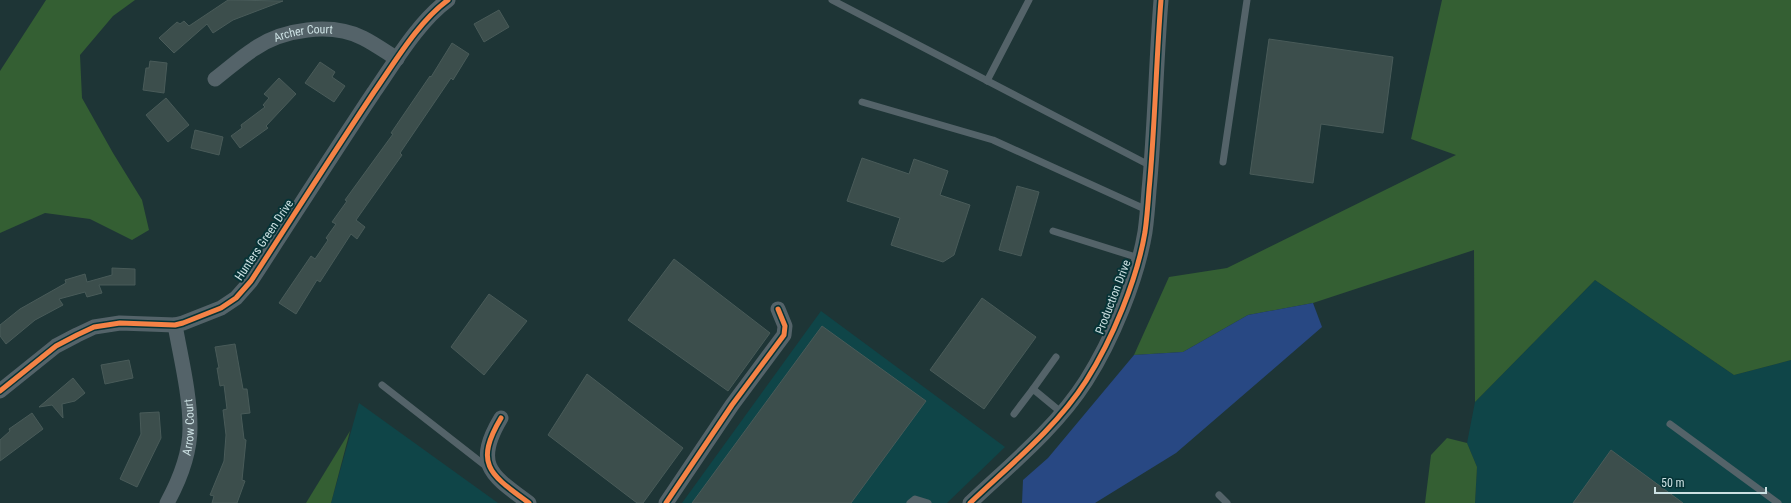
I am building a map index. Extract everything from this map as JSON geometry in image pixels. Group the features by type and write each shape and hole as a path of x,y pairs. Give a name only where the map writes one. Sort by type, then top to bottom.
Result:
{"street":[{"name":"Hunters Green Drive","path":"0,391 56,346 94,327 120,323 175,325 220,308 236,298 251,280 328,160 397,59 428,18 448,0"},
{"name":"Production Drive","path":"970,503 1046,431 1062,413 1086,381 1102,354 1129,291 1145,232 1151,166 1161,0"},
{"name":"Archer Court","path":"215,79 254,48 272,39 301,31 321,29 343,31 362,38 397,59"},
{"path":"666,503 732,405 784,335 785,326 778,309"},
{"name":"Arrow Court","path":"167,503 185,461 190,429 175,325"},
{"path":"501,418 488,445 487,457 489,468 500,482 529,503"}],"lane":[{"path":"832,0 1151,166"},
{"path":"987,81 1030,0"},
{"path":"1223,162 1247,0"},
{"path":"862,102 993,140 1147,210"},
{"path":"1053,231 1139,258"},
{"path":"1014,414 1056,357"},
{"path":"382,385 489,468"},
{"path":"1033,389 1062,413"},
{"path":"1670,424 1778,503"},
{"path":"1219,495 1227,503"},
{"path":"910,503 915,499 928,503"}],"shaded area":[{"path":"1595,280 1734,375 1791,360 1791,503 1475,503 1477,467 1467,443 1475,402"},
{"path":"821,311 1005,447 947,503 682,503"},
{"path":"359,403 498,503 331,503"}],"green space":[{"path":"46,0 135,0 113,16 80,55 82,98 142,200 149,230 132,240 90,219 45,213 0,233 0,71"},
{"path":"1442,0 1791,0 1791,360 1734,375 1595,280 1475,402 1474,250 1313,303 1248,315 1183,352 1134,355 1169,277 1227,268 1456,155 1411,139"},
{"path":"350,431 331,503 306,503"},
{"path":"1447,438 1467,443 1477,467 1475,503 1425,503 1431,455"}],"water":[{"path":"1313,303 1322,327 1176,453 1095,503 1022,503 1023,480 1048,458 1134,355 1183,352 1248,315"}],"building":[{"path":"228,0 283,1 233,20 213,33 207,24 174,53 159,38 177,22 180,24 184,21 189,26"},
{"path":"499,10 509,27 484,42 474,24"},
{"path":"1269,39 1393,57 1383,133 1321,124 1313,183 1250,174"},
{"path":"452,43 469,54 453,80 451,78 400,153 402,155 356,220 365,227 357,239 351,234 320,282 317,280 296,314 279,303 311,256 315,259 328,240 326,238 336,224 332,222 347,201 345,200 393,134 391,133 430,76 431,77"},
{"path":"150,61 167,63 164,93 143,90 146,68 149,68"},
{"path":"320,62 335,72 332,77 345,86 334,102 305,83"},
{"path":"279,78 296,94 266,126 268,128 240,148 231,136 242,128 241,125 265,107 263,105 269,98 264,94"},
{"path":"166,98 189,125 168,142 146,115"},
{"path":"195,130 223,137 219,155 191,148"},
{"path":"862,158 909,174 914,159 948,171 940,195 970,205 954,255 943,262 891,245 900,218 847,201"},
{"path":"1017,186 1039,192 1021,256 999,250"},
{"path":"674,259 770,333 728,391 628,320"},
{"path":"112,268 135,269 135,285 99,285 102,293 87,297 85,292 59,299 63,305 35,320 6,344 0,336 0,325 20,309 66,283 65,280 85,274 87,282 112,275"},
{"path":"489,294 527,321 484,375 451,347"},
{"path":"982,298 1036,337 984,409 930,370"},
{"path":"822,326 926,401 851,503 692,503"},
{"path":"235,344 243,389 247,389 250,413 241,414 244,439 246,440 242,480 245,481 237,503 212,503 214,496 210,495 224,461 226,435 223,410 227,409 224,385 220,386 217,368 219,368 215,347"},
{"path":"129,360 133,378 105,384 101,365"},
{"path":"587,374 683,448 643,503 637,503 548,435"},
{"path":"73,378 85,393 75,401 62,404 63,418 52,405 39,407"},
{"path":"159,412 161,438 137,487 120,479 141,434 140,413"},
{"path":"32,413 43,429 0,461 0,440 10,431 9,429"},
{"path":"1611,450 1683,503 1573,503"}],"cycle path":[{"path":"0,391 56,346 94,327 120,323 175,325 221,308 236,298 251,281 390,68 427,19 448,0"},
{"path":"970,503 1047,430 1074,398 1096,365 1114,328 1130,289 1146,227 1153,143 1161,0"},
{"path":"666,503 732,405 784,335 785,326 778,309"},
{"path":"501,418 488,447 490,468 505,485 529,503"}]}
